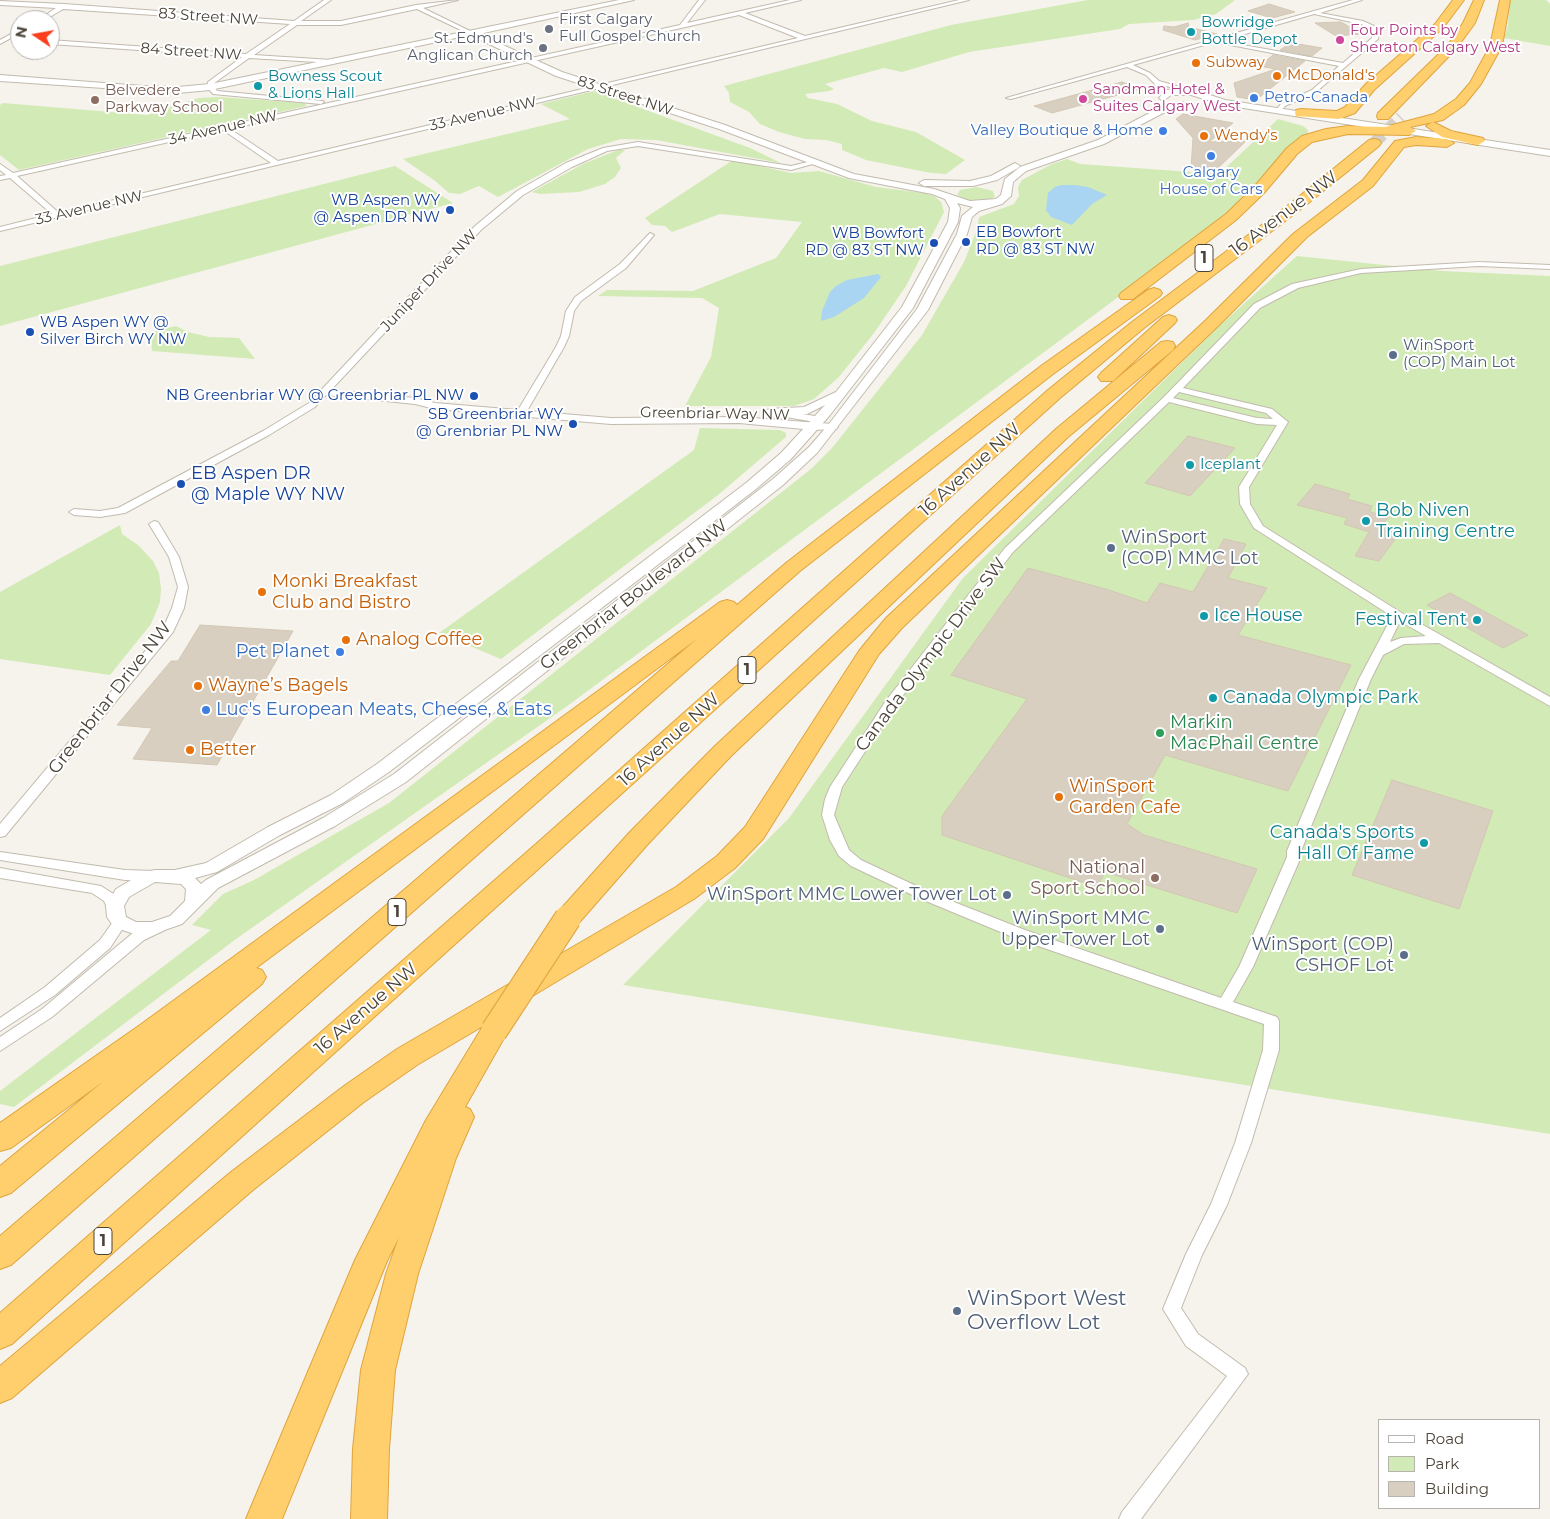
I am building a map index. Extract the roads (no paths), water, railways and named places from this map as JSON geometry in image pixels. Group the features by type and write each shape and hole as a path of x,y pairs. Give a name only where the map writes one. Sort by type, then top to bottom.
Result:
{"highway":[{"path":"1301,113 1344,114 1439,26 1459,0"},
{"name":"16 Avenue NW","path":"0,1334 552,844 1054,394 1138,324 1303,217 1372,129 1452,47 1469,23 1479,0"},
{"path":"1460,56 1479,29 1491,0"},
{"path":"1478,141 1438,130 1432,124 1433,120 1460,102 1489,62 1498,39 1505,0"},
{"path":"1360,99 1358,111 1372,129 1392,149"},
{"path":"1283,114 1311,128 1311,134 1307,140"},
{"path":"1048,370 1109,309 1231,217 1259,190 1292,151 1307,140 1322,134 1372,129 1438,118"},
{"path":"1372,129 1409,134"},
{"name":"16 Avenue NW","path":"0,1255 793,567 1048,370 1243,229 1372,129"},
{"path":"1322,134 1363,135 1383,140 1392,149"},
{"path":"1062,433 1101,384 1146,339 1244,258 1303,217 1368,183 1384,166 1392,149 1400,144 1407,142 1446,143"},
{"path":"264,1519 371,1260 437,1128 494,1031 568,918 638,839 723,751 1062,433 1303,217"},
{"path":"0,1387 242,1182 354,1094 406,1057 686,893 726,862 754,833 870,652 894,623 1212,323 1303,217"},
{"path":"0,1139 150,1033 558,733 758,583 793,567"},
{"path":"0,1184 126,1078 558,733"},
{"path":"369,1519 371,1449 378,1370 402,1274 441,1158 494,1031"}],"street":[{"path":"58,10 76,0"},
{"path":"210,87 210,83 328,0"},
{"path":"416,8 415,5 421,0"},
{"name":"83 Street NW","path":"0,3 296,23 341,23 455,0"},
{"path":"0,78 142,89 210,87 630,0"},
{"path":"682,26 702,0"},
{"name":"34 Avenue NW","path":"0,178 798,0"},
{"path":"929,0 944,5"},
{"name":"33 Avenue NW","path":"0,229 966,0"},
{"path":"1009,98 1215,42 1359,0"},
{"name":"83 Street NW","path":"416,8 527,60 598,87 722,127 839,171 877,182 934,192 969,204 991,204"},
{"path":"739,13 803,38"},
{"path":"1283,114 1283,105 1314,91 1375,39 1376,33 1372,27 1363,23 1315,13"},
{"path":"1215,42 1344,65"},
{"name":"84 Street NW","path":"60,43 332,62"},
{"path":"1148,74 1149,65 1156,57"},
{"path":"1128,65 1148,74 1157,82 1192,92"},
{"path":"1157,82 1163,97 1170,102 1196,103 1283,114 1372,129"},
{"path":"210,87 214,92 227,95 333,103"},
{"path":"948,198 946,193 949,188 994,178 1023,162 1097,137 1139,115 1163,97 1174,92 1192,92"},
{"path":"1192,92 1196,103"},
{"path":"970,183 997,187 1006,194 1008,181 1023,169 1100,142 1162,110 1196,103"},
{"path":"1283,114 1301,113 1372,129"},
{"path":"224,128 276,163"},
{"path":"1409,134 1478,141 1550,153"},
{"path":"1409,134 1446,143 1550,160"},
{"name":"Juniper Drive NW","path":"74,512 100,514 121,512 266,433 312,405 478,228 520,193 582,158 614,147 638,144 791,168 816,162"},
{"path":"0,166 57,215"},
{"name":"83 Street NW","path":"839,171 910,183 970,183"},
{"name":"Greenbriar Boulevard NW","path":"176,876 211,868 337,799 383,768 752,486 822,425 922,310 962,234 967,216 976,209 1002,200 1006,194"},
{"name":"Greenbriar Boulevard NW","path":"194,904 212,884 337,817 400,778 778,482 812,450 822,425 845,388 899,319 924,279 955,217 954,205 948,198"},
{"path":"524,409 560,347 565,336 570,311 578,299 624,266 650,235"},
{"name":"Canada Olympic Drive SW","path":"1129,1519 1239,1374 1192,1340 1172,1309 1236,1160 1271,1050 1272,1021 1020,934 926,896 856,863 844,853 837,840 828,815 830,799 889,705 1009,550 1171,394 1250,312 1284,290 1320,279 1361,271 1479,264 1550,266"},
{"name":"Canada Olympic Drive SW","path":"1453,266 1482,270 1550,272"},
{"path":"769,413 807,410 845,388"},
{"name":"Greenbriar Way NW","path":"324,392 415,401 435,406 619,412 769,413 822,425"},
{"path":"1171,394 1258,421 1283,422 1244,487 1245,504 1259,528 1396,614 1550,702"},
{"name":"Greenbriar Way NW","path":"524,409 611,421 758,421 822,425"},
{"name":"Greenbriar Drive NW","path":"0,833 167,632 178,608 184,587 174,557 154,524"},
{"path":"1225,1004 1246,968 1294,858 1294,851 1365,679 1380,653 1396,614"},
{"path":"1380,653 1401,641 1428,639 1446,642"},
{"path":"0,856 125,875 176,876 187,880 194,887 196,896 194,904 181,917 139,936 47,1013 0,1045"},
{"path":"0,873 93,888 110,898 117,916 126,926 143,929 163,926"},
{"path":"0,1025 50,991 105,944 117,916 122,893 143,879 156,876"}],"water":[{"path":"1061,185 1088,187 1107,195 1092,204 1072,225 1051,217 1046,210 1048,193"},
{"path":"878,274 881,277 864,298 834,317 821,321 822,311 830,292 836,286 847,280"}],"tunnel":[{"path":"1374,143 1401,117"}],"place":[{"name":"First Calgary Full Gospel Church","path":"549,29"},
{"name":"Bowridge Bottle Depot","path":"1191,32"},
{"name":"Four Points by Sheraton Calgary West","path":"1340,40"},
{"name":"St. Edmund's Anglican Church","path":"543,48"},
{"name":"Subway","path":"1196,63"},
{"name":"McDonald's","path":"1277,76"},
{"name":"Bowness Scout & Lions Hall","path":"258,86"},
{"name":"Petro-Canada","path":"1254,98"},
{"name":"Sandman Hotel & Suites Calgary West","path":"1083,99"},
{"name":"Belvedere Parkway School","path":"95,100"},
{"name":"Valley Boutique & Home","path":"1163,131"},
{"name":"Wendy's","path":"1204,136"},
{"name":"Calgary House of Cars","path":"1211,156"},
{"name":"WB Aspen WY @ Aspen DR NW","path":"450,210"},
{"name":"EB Bowfort RD @ 83 ST NW","path":"966,242"},
{"name":"WB Bowfort RD @ 83 ST NW","path":"934,243"},
{"name":"WB Aspen WY @ Silver Birch WY NW","path":"30,332"},
{"name":"WinSport (COP) Main Lot","path":"1393,355"},
{"name":"NB Greenbriar WY @ Greenbriar PL NW","path":"474,396"},
{"name":"SB Greenbriar WY @ Grenbriar PL NW","path":"573,424"},
{"name":"Iceplant","path":"1190,465"},
{"name":"EB Aspen DR @ Maple WY NW","path":"181,484"},
{"name":"Bob Niven Training Centre","path":"1366,521"},
{"name":"WinSport (COP) MMC Lot","path":"1111,548"},
{"name":"Monki Breakfast Club and Bistro","path":"262,592"},
{"name":"Ice House","path":"1204,616"},
{"name":"Festival Tent","path":"1477,620"},
{"name":"Analog Coffee","path":"346,640"},
{"name":"Pet Planet","path":"340,652"},
{"name":"Wayne’s Bagels","path":"198,686"},
{"name":"Canada Olympic Park","path":"1213,698"},
{"name":"Luc's European Meats, Cheese, & Eats","path":"206,710"},
{"name":"Markin MacPhail Centre","path":"1160,733"},
{"name":"Better","path":"190,750"},
{"name":"WinSport Garden Cafe","path":"1059,797"},
{"name":"Canada's Sports Hall Of Fame","path":"1424,843"},
{"name":"National Sport School","path":"1155,878"},
{"name":"WinSport MMC Lower Tower Lot","path":"1007,895"},
{"name":"WinSport MMC Upper Tower Lot","path":"1160,929"},
{"name":"WinSport (COP) CSHOF Lot","path":"1404,955"},
{"name":"WinSport West Overflow Lot","path":"957,1311"}]}
